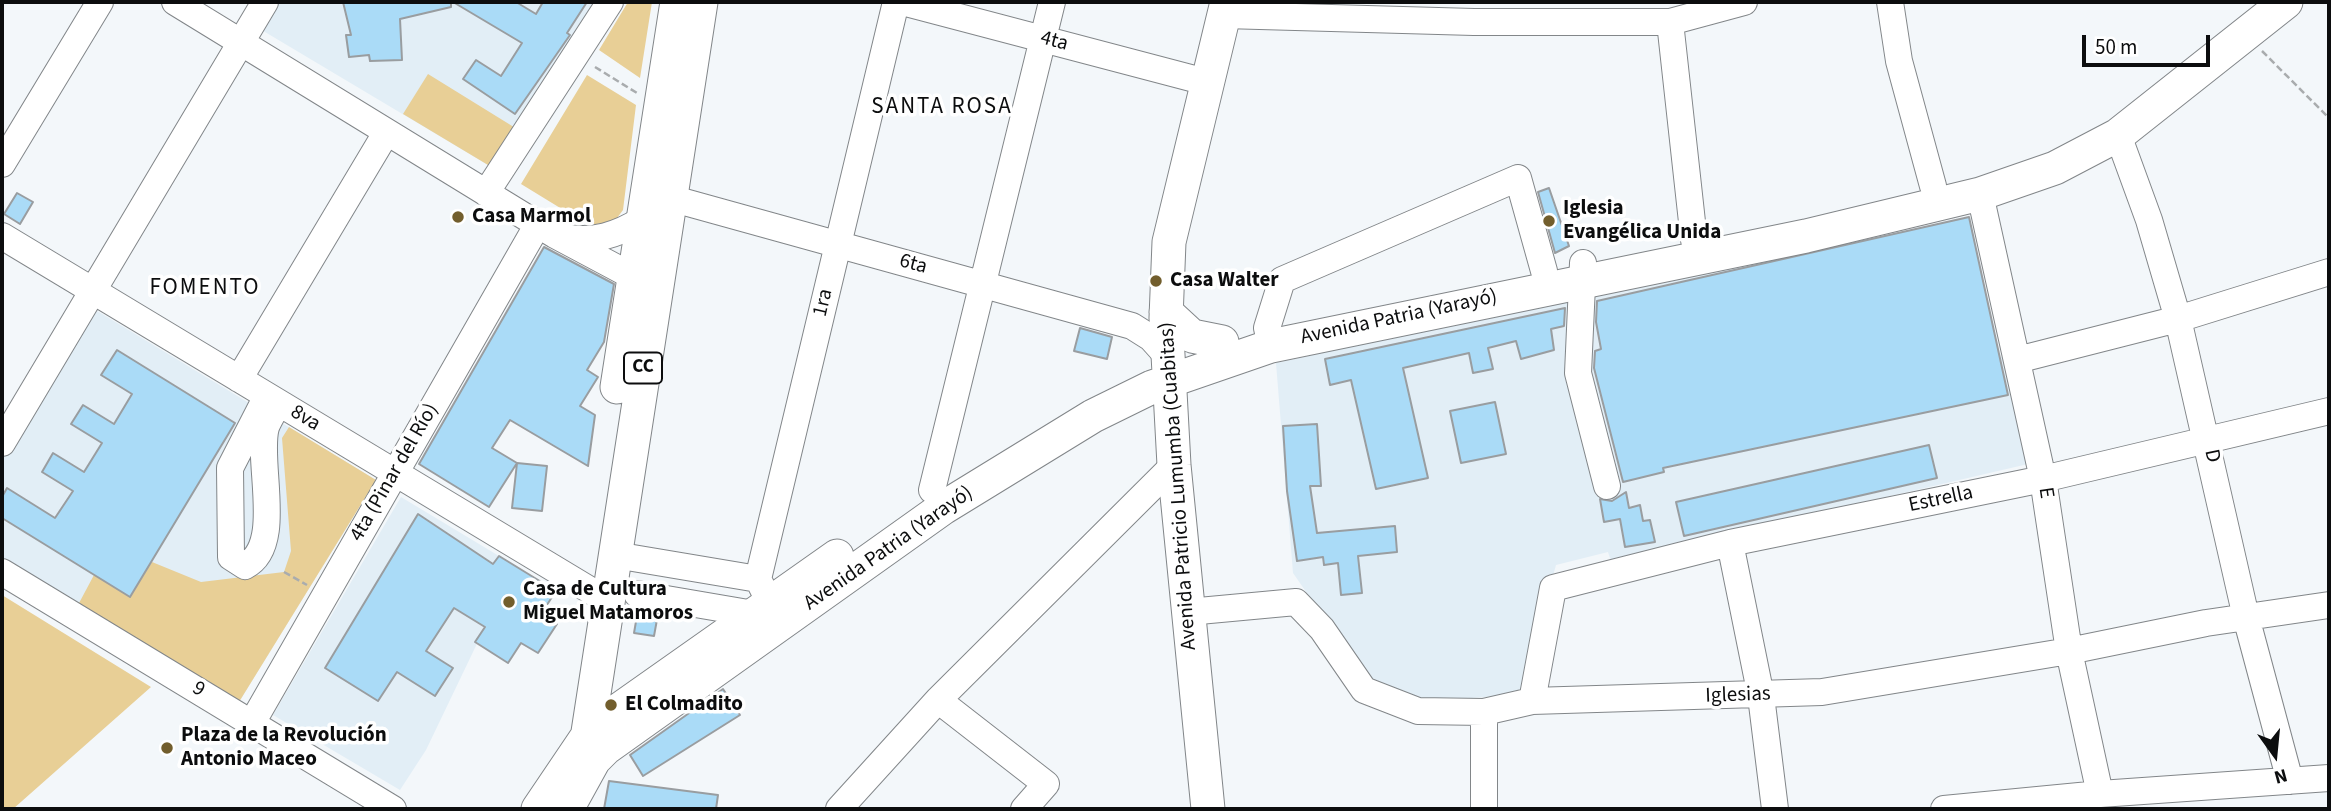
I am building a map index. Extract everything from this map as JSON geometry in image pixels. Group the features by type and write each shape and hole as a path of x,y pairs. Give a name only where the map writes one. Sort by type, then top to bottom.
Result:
{"main road":[{"name":"CC","path":"588,736 611,595 653,203 660,108 677,2"},
{"name":"CC","path":"557,809 571,794 611,595 632,276 653,203 701,2"},
{"name":"Avenida Patria (Yarayó)","path":"588,736 761,599 1082,399 1170,368 1397,298 1544,271 1582,271 1694,240 1804,226 2043,151 2106,117 2255,2"},
{"name":"Avenida Patria (Yarayó)","path":"571,794 594,760 607,748 943,508 1170,368 1222,342 1269,337 1804,226 1980,194 2055,168 2118,135 2286,2"},
{"name":"Avenida Patricio Lumumba (Cuabitas)","path":"1208,809 1174,465 1166,312 1169,242 1226,8"},
{"path":"1166,312 1192,337 1222,342"},
{"path":"601,649 614,685 637,697"},
{"path":"538,809 571,794 588,736"}],"street":[{"path":"2,164 100,2"},
{"path":"175,2 546,230 632,276"},
{"path":"2,443 265,2"},
{"path":"486,193 610,2"},
{"name":"1ra","path":"761,599 838,244 896,2"},
{"name":"4ta","path":"902,2 1206,82"},
{"path":"932,490 1052,2"},
{"path":"1226,8 1474,22 1670,22 1744,2"},
{"path":"1890,2 1899,61 1933,186"},
{"path":"1670,22 1694,240"},
{"path":"239,379 386,133"},
{"name":"D","path":"2118,135 2149,220 2178,319 2246,617 2290,780"},
{"path":"1269,337 1282,279 1518,178 1544,271"},
{"name":"E","path":"1980,194 2043,479 2069,650 2100,794"},
{"path":"546,230 581,240 604,237 653,203"},
{"name":"6ta","path":"653,203 838,244 1132,326 1152,338 1170,368"},
{"name":"4ta (Pinar del Río)","path":"252,723 395,473 546,230"},
{"name":"8va","path":"2,236 395,473 611,595"},
{"path":"1582,271 1578,373 1607,486"},
{"path":"2017,360 2327,280"},
{"path":"273,399 266,428 268,496 258,555 245,566 231,557 230,468 273,399"},
{"name":"Estrella","path":"1532,701 1553,588 1730,543 2043,479 2329,411"},
{"path":"839,809 938,700 1174,465"},
{"path":"232,499 268,496"},
{"path":"1730,543 1761,696 1775,809"},
{"path":"615,555 761,599"},
{"name":"9","path":"2,572 393,809"},
{"path":"611,595 761,599"},
{"name":"Iglesias","path":"1188,612 1296,602 1322,629 1364,690 1418,710 1484,712 1532,701 1761,696 1822,692 2246,617 2329,606"},
{"path":"938,700 1046,784 1024,809"},
{"path":"1484,712 1485,809"},
{"path":"1944,809 2100,794 2329,778"}],"path":[{"path":"2245,34 2329,118"},
{"path":"577,56 660,108"},
{"path":"284,572 325,595"}],"shaded area":[{"path":"276,2 594,2 493,168 260,29"},
{"path":"628,2 652,2 640,78 599,50"},
{"path":"428,74 517,129 493,168 403,114"},
{"path":"587,75 636,105 623,210 614,222 588,225 521,184"},
{"path":"1784,252 1816,395 2006,356 2028,464 1611,561 1608,552 1556,565 1520,694 1425,702 1370,684 1293,573 1276,363"},
{"path":"94,309 376,480 239,702 2,559 2,459"},
{"path":"289,427 376,480 239,702 78,605 94,575 130,597 152,562 201,582 284,572 291,551 282,438"},
{"path":"401,497 499,556 462,613 485,627 426,750 400,790 273,715"},
{"path":"2,595 151,687 13,809 2,809"}],"building":[{"path":"343,2 451,2 451,7 400,19 402,60 370,61 369,55 349,57 346,35 351,35"},
{"path":"453,2 516,2 536,14 543,2 587,2 567,33 570,35 515,114 463,79 476,60 501,76 522,43"},
{"name":"Iglesia Evangélica Unida","path":"1549,188 1569,246 1555,253 1538,192"},
{"path":"17,193 33,202 20,224 4,214"},
{"path":"1969,217 2008,395 1663,468 1664,472 1623,482 1594,368 1595,351 1601,349 1596,322 1597,301"},
{"path":"544,247 614,284 604,342 587,370 598,377 580,406 595,415 588,466 510,420 492,448 517,463 489,507 419,464"},
{"path":"1565,308 1564,326 1551,329 1554,350 1521,359 1516,341 1488,348 1493,369 1473,373 1469,353 1403,368 1428,478 1376,489 1351,380 1330,385 1325,359"},
{"path":"1080,328 1112,337 1107,359 1074,351"},
{"path":"117,350 235,423 130,597 2,518 2,497 7,488 55,518 73,491 42,472 53,453 84,472 102,443 71,424 83,405 114,424 132,394 101,375"},
{"path":"1495,402 1506,454 1461,463 1450,411"},
{"path":"1317,424 1321,486 1310,486 1317,533 1395,526 1397,552 1358,556 1362,593 1341,595 1338,563 1324,565 1323,557 1297,561 1287,491 1283,426"},
{"path":"1929,445 1937,478 1684,536 1676,502"},
{"path":"517,463 547,466 542,511 512,508"},
{"path":"1626,492 1629,508 1640,505 1643,521 1650,520 1655,542 1625,547 1620,519 1604,522 1600,499 1612,501"},
{"path":"418,514 493,564 499,556 556,591 541,614 557,624 538,653 521,643 508,663 475,642 485,627 454,608 426,651 453,668 435,696 397,672 378,701 325,668"},
{"path":"638,610 658,614 654,636 634,633"},
{"path":"723,689 740,715 643,776 630,755"},
{"path":"609,781 718,795 716,809 604,809"}],"place":[{"name":"Casa Marmol","path":"458,217"},
{"name":"Iglesia Evangélica Unida","path":"1549,221"},
{"name":"Casa Walter","path":"1156,281"},
{"name":"Casa de Cultura Miguel Matamoros","path":"509,602"},
{"name":"El Colmadito","path":"611,705"},
{"name":"Plaza de la Revolución Antonio Maceo","path":"167,748"}],"district":[{"name":"SANTA ROSA","path":"942,108"},
{"name":"FOMENTO","path":"205,289"}]}
